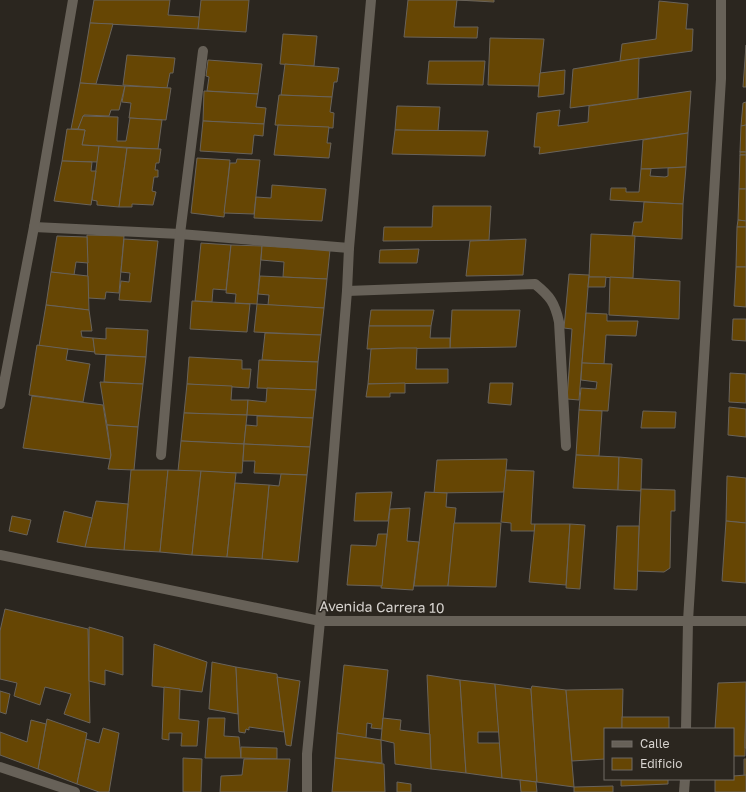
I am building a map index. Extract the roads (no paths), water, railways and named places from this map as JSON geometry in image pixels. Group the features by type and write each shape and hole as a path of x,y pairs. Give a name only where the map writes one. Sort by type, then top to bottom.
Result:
{"street":[{"path":"0,404 34,227 73,0"},
{"path":"307,792 307,754 320,622 348,291 349,248 371,0"},
{"path":"686,728 688,621 721,79 721,0"},
{"path":"161,455 180,234 203,51"},
{"path":"34,227 180,234 349,248"},
{"path":"348,291 535,284 546,292 555,305 560,322 566,446"},
{"name":"Avenida Carrera 10","path":"0,555 320,622 746,621"},
{"path":"0,766 75,792"},
{"path":"684,780 684,792"}]}
